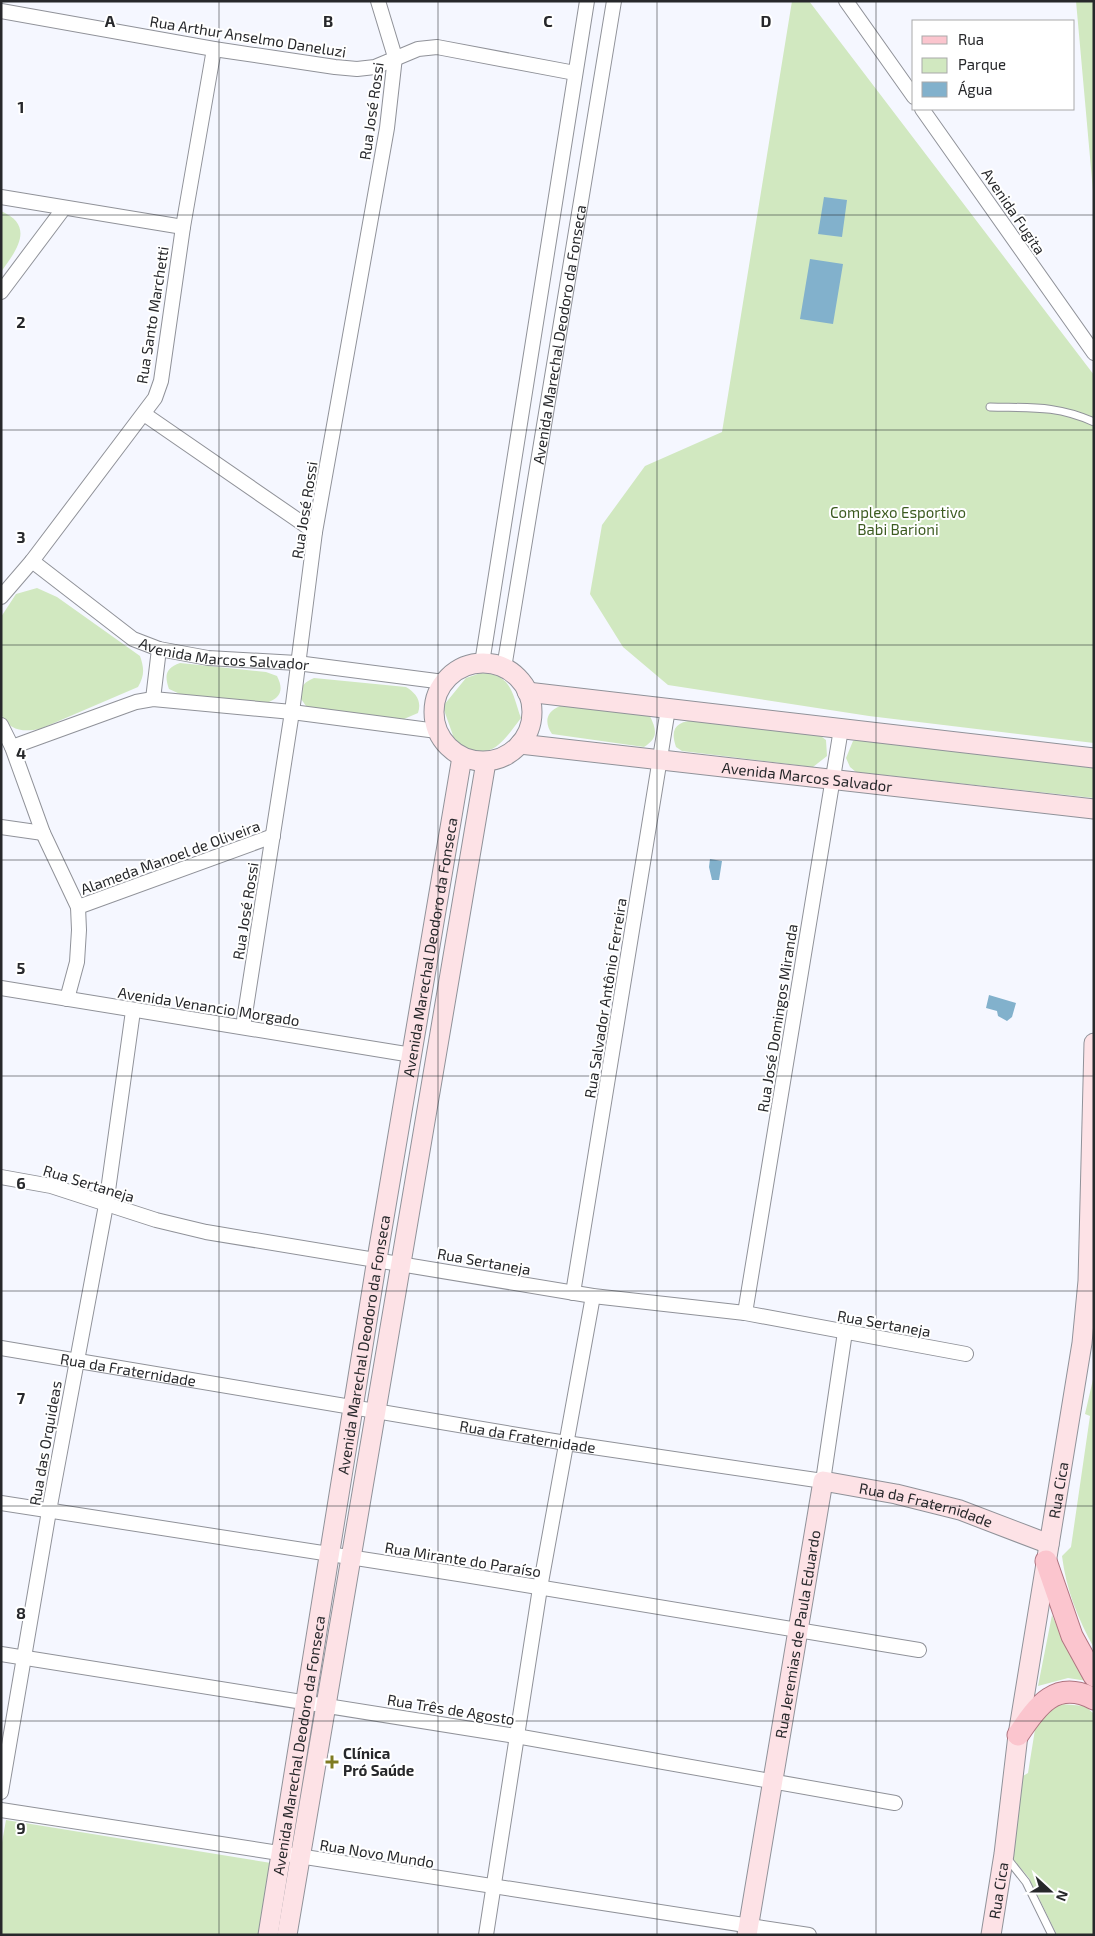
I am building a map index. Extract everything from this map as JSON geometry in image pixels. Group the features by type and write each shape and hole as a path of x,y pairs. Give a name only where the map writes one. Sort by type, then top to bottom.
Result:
{"main road":[{"path":"1047,1552 1072,1636 1094,1676"},
{"path":"1018,1735 1032,1713 1045,1700 1058,1693 1072,1692 1094,1699"}],"street":[{"name":"Rua José Rossi","path":"243,1027 292,712 315,532 387,128 395,57 378,1"},
{"name":"Avenida Marechal Deodoro da Fonseca","path":"482,663 587,1"},
{"name":"Avenida Marechal Deodoro da Fonseca","path":"504,668 614,1"},
{"path":"846,1 912,94"},
{"name":"Rua Arthur Anselmo Daneluzi","path":"1,11 214,49 357,69 375,67 395,57 418,49 437,47 575,73"},
{"name":"Rua Santo Marchetti","path":"1,597 32,561 144,414 154,398 161,381 183,226 214,49"},
{"name":"Avenida Fugita","path":"923,110 1094,354"},
{"path":"1,197 183,226"},
{"path":"1,292 64,208"},
{"path":"1078,331 1094,335"},
{"path":"144,414 315,532"},
{"name":"Avenida Marcos Salvador","path":"32,561 133,639 159,649 208,658 297,663 444,682"},
{"path":"153,700 159,649"},
{"path":"482,663 504,668 518,678 527,692 532,713 530,725 520,744 505,756 486,762 462,757 444,743 437,731 434,706 438,693 444,682 454,672 467,666 482,663"},
{"path":"527,692 1094,758"},
{"path":"12,747 136,702 153,700 292,712 437,731"},
{"name":"Rua Salvador Antônio Ferreira","path":"573,1292 668,709"},
{"path":"1,725 12,747 43,833 78,907 77,962 67,999"},
{"name":"Rua José Domingos Miranda","path":"745,1314 841,729"},
{"name":"Avenida Marcos Salvador","path":"520,744 1094,809"},
{"name":"Avenida Marechal Deodoro da Fonseca","path":"268,1935 377,1259 462,757"},
{"name":"Avenida Marechal Deodoro da Fonseca","path":"288,1935 325,1706 377,1412 400,1263 486,762"},
{"path":"1,827 43,833"},
{"name":"Alameda Manoel de Oliveira","path":"78,907 273,836"},
{"name":"Avenida Venancio Morgado","path":"1,988 412,1055"},
{"name":"Rua das Orquideas","path":"1,1792 76,1359 106,1205 133,1010"},
{"name":"Rua Cica","path":"991,1935 1004,1854 1018,1735 1086,1311 1094,1043"},
{"name":"Rua Sertaneja","path":"1,1177 51,1186 156,1220 206,1232 593,1296 745,1314 966,1354"},
{"path":"486,1935 540,1588 593,1296"},
{"name":"Rua Jeremias de Paula Eduardo","path":"748,1930 771,1780 823,1481 846,1332"},
{"name":"Rua da Fraternidade","path":"1,1348 76,1359 566,1443 823,1481 896,1494 960,1510 1047,1552"},
{"name":"Rua Mirante do Paraíso","path":"1,1503 920,1650"},
{"name":"Rua Três de Agosto","path":"1,1654 516,1736 895,1803"},
{"name":"Rua Novo Mundo","path":"1,1810 493,1887 748,1930 809,1935"}],"lane":[{"path":"990,407 1050,408 1072,412 1094,422"},
{"path":"1004,1854 1026,1882 1052,1935"}],"green space":[{"name":"Complexo Esportivo Babi Barioni","path":"792,1 809,1 1094,375 1094,743 869,716 668,685 623,647 590,594 602,525 645,466 722,432"},
{"path":"1076,1 1092,1 1094,7 1094,202"},
{"path":"1,211 12,217 18,224 20,239 12,256 1,272"},
{"path":"37,588 57,597 140,656 143,675 138,687 40,729 22,730 8,724 1,714 1,617 16,594"},
{"path":"180,663 266,672 277,676 281,689 280,693 275,699 266,703 180,694 169,689 167,673 172,667"},
{"path":"481,673 491,674 505,681 513,693 521,718 508,735 494,748 478,752 468,750 456,744 444,705 466,678"},
{"path":"314,678 406,687 413,692 419,701 418,713 404,719 314,709 306,706 299,696 304,684"},
{"path":"560,706 637,712 650,716 655,734 649,744 644,747 552,734 547,721 549,714"},
{"path":"697,720 818,734 826,740 827,756 813,767 682,751 676,747 674,740 675,730 680,724"},
{"path":"861,738 1094,767 1094,798 856,772 850,767 846,758 853,741"},
{"path":"1094,1375 1094,1648 1074,1604 1066,1580 1062,1556 1071,1547 1090,1416 1085,1414"},
{"path":"1052,1615 1064,1642 1087,1681 1068,1678 1038,1686"},
{"path":"1061,1704 1085,1706 1094,1714 1094,1935 1057,1935 1029,1878 1008,1853 1018,1779 1028,1773 1037,1717"},
{"path":"6,1820 271,1863 260,1935 1,1935 1,1848"}],"water":[{"path":"824,197 847,200 842,237 818,234"},
{"path":"810,259 843,264 833,324 800,319"},
{"path":"710,859 722,861 719,880 712,880 709,867"},
{"path":"989,995 1016,1003 1012,1017 1007,1021 998,1016 997,1011 986,1008"}],"place":[{"name":"Clínica Pró Saúde","path":"332,1762"}]}
